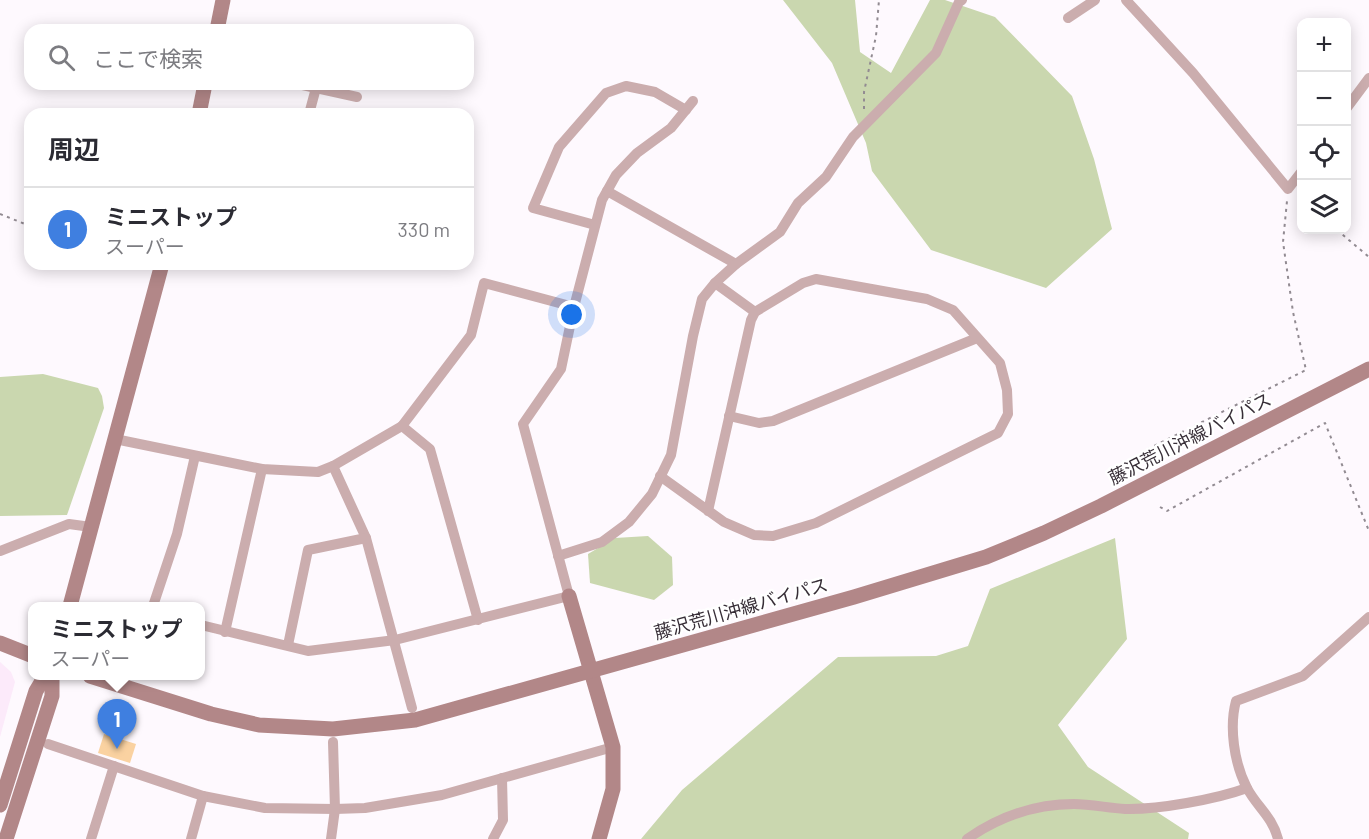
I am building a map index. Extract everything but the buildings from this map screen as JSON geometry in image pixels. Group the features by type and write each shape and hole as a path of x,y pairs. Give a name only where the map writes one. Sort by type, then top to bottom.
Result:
{"main road":[{"path":"218,24 223,0"},
{"path":"200,108 204,90"},
{"path":"71,602 160,270"},
{"name":"藤沢荒川沖線バイパス","path":"105,680 189,708 236,720 284,728 333,729 415,720 591,672 986,557 1101,506 1369,369"},
{"path":"569,596 613,747 614,789 599,839"},
{"path":"0,644 28,654"},
{"path":"0,805 36,691 42,680"},
{"path":"6,839 52,696 52,680"}],"street":[{"path":"558,556 602,542 629,522 652,494 671,455 702,299 715,283 736,264 780,232 798,203 826,177 853,137 936,52 962,0"},
{"path":"1068,18 1095,0"},
{"path":"1126,0 1193,73 1288,189 1297,177"},
{"path":"1351,103 1369,78"},
{"path":"205,626 308,651 395,640 569,596 523,424 561,369 574,307 602,200 616,175 637,153 671,128 689,106 655,92 626,86 606,93 559,147 533,208 595,225"},
{"path":"311,108 315,90"},
{"path":"325,90 357,97"},
{"path":"607,191 736,264"},
{"path":"660,476 708,511 724,522 753,535 773,536 816,523 998,433 1008,414 1007,390 1000,363 953,310 927,299 816,279 802,283 755,312 751,320 708,511"},
{"path":"115,439 262,469 318,472 333,466 402,426 471,335 484,283 574,307"},
{"path":"715,283 755,312"},
{"path":"729,416 759,423 773,421 977,338"},
{"path":"402,426 430,449 478,620"},
{"path":"154,602 177,534 195,456"},
{"path":"333,466 366,538 412,708"},
{"path":"225,632 262,469"},
{"path":"0,551 69,524 91,527"},
{"path":"288,645 308,550 366,538"},
{"path":"1278,839 1274,826 1247,788 1233,741 1232,715 1236,701 1304,676 1369,616"},
{"path":"331,839 335,809 333,742"},
{"path":"48,744 203,796 265,808 335,809 365,808 442,795 613,747"},
{"path":"91,839 114,766"},
{"path":"493,839 503,820 502,778"},
{"path":"967,839 987,825 1010,814 1046,806 1074,804 1124,809 1146,808 1230,795 1247,788"},
{"path":"191,839 203,796"}],"path":[{"path":"853,137 864,107 864,92 876,36 879,0"},
{"path":"1144,462 1144,452 1306,370 1293,312 1283,242 1288,189"},
{"path":"0,214 24,224"},
{"path":"1342,234 1369,256"},
{"path":"1160,507 1167,511 1325,423 1369,531"}],"shaded area":[{"path":"0,662 11,672 15,682 0,737"}],"green space":[{"path":"783,0 855,0 860,52 891,73 930,0 945,0 995,17 1072,96 1094,159 1112,229 1046,288 931,250 872,171 866,143 832,63"},
{"path":"43,374 98,388 104,408 67,515 0,516 0,377"},
{"path":"648,536 672,557 673,585 654,600 590,583 588,554 615,538"},
{"path":"1115,538 1127,639 1058,725 1088,767 1189,833 1188,839 641,839 682,790 838,657 936,656 968,646 990,589"}],"place":[{"name":"ミニストップ","path":"117,749"}]}
